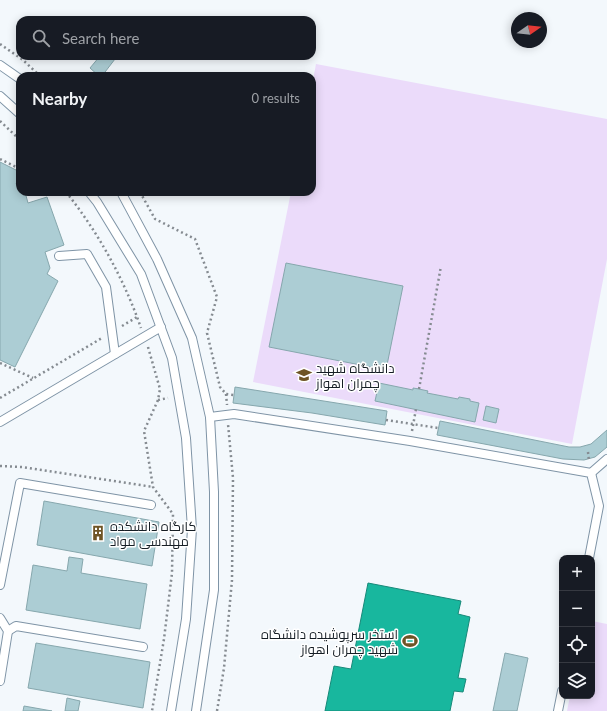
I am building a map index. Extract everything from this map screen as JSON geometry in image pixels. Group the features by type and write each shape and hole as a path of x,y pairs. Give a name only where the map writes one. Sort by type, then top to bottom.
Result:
{"lane":[{"path":"0,65 16,76"},
{"path":"0,96 16,110"},
{"path":"92,196 141,274 172,358 186,438 192,529 186,619 171,711"},
{"path":"124,196 157,259 192,338 210,417 214,492 214,590 196,711"},
{"path":"59,256 87,254 106,286 115,354"},
{"path":"0,422 161,327"},
{"path":"210,417 234,414 410,441 591,474"},
{"path":"591,474 607,459"},
{"path":"590,555 599,506 591,474"},
{"path":"0,585 20,482 151,505"},
{"path":"0,618 8,631 0,681"},
{"path":"8,631 16,626 143,647"},
{"path":"558,711 560,699"}],"path":[{"path":"0,44 16,55"},
{"path":"23,60 36,72"},
{"path":"0,120 16,136"},
{"path":"0,159 16,167"},
{"path":"69,196 78,206 116,268 137,317 152,359 160,390 158,400 144,431 153,487 173,514 172,573 164,639 152,711"},
{"path":"142,196 155,219 195,239 218,297 207,333 220,387 226,394 233,478 232,580 224,668 217,711"},
{"path":"419,389 441,266"},
{"path":"0,398 137,317"},
{"path":"0,363 33,378"},
{"path":"226,394 234,395"},
{"path":"410,441 416,410"},
{"path":"386,420 438,428"},
{"path":"0,466 22,467 153,487"}],"shaded area":[{"path":"316,64 607,119 607,259 572,444 253,382 290,196 316,196 316,72 314,72"},
{"name":"استخر سرپوشیده دانشگاه شهید چمران اهواز","path":"368,583 461,601 458,614 470,617 458,678 466,679 463,692 454,691 450,711 325,711 334,666 351,669"},
{"path":"595,622 607,624 607,711 567,711 569,699 595,699"}],"building":[{"path":"97,60 114,60 105,72 94,72 90,68"},
{"path":"0,162 16,170 16,196 26,196 28,203 47,197 64,245 45,252 50,268 47,274 58,281 15,367 0,360"},
{"path":"286,263 403,286 386,370 269,347"},
{"path":"379,383 413,390 413,388 419,389 428,391 427,393 458,399 459,397 470,399 470,401 479,403 475,422 375,401"},
{"path":"235,387 387,411 385,425 312,413 233,403"},
{"path":"486,406 499,409 496,423 483,420"},
{"path":"440,421 569,447 580,447 591,444 607,430 607,447 595,457 584,460 563,459 437,435"},
{"name":"کارگاه دانشکده مهندسی مواد","path":"44,501 159,522 152,566 37,545"},
{"path":"69,557 83,559 81,573 147,584 140,629 26,610 33,565 67,571"},
{"path":"36,643 150,662 143,708 28,688"},
{"path":"505,653 528,658 517,711 493,711"},
{"path":"67,698 80,701 78,711 65,711"},
{"path":"24,706 52,711 23,711"}],"place":[{"name":"دانشگاه شهید چمران اهواز","path":"304,375"},
{"name":"کارگاه دانشکده مهندسی مواد","path":"98,533"},
{"name":"استخر سرپوشیده دانشگاه شهید چمران اهواز","path":"410,641"}]}
